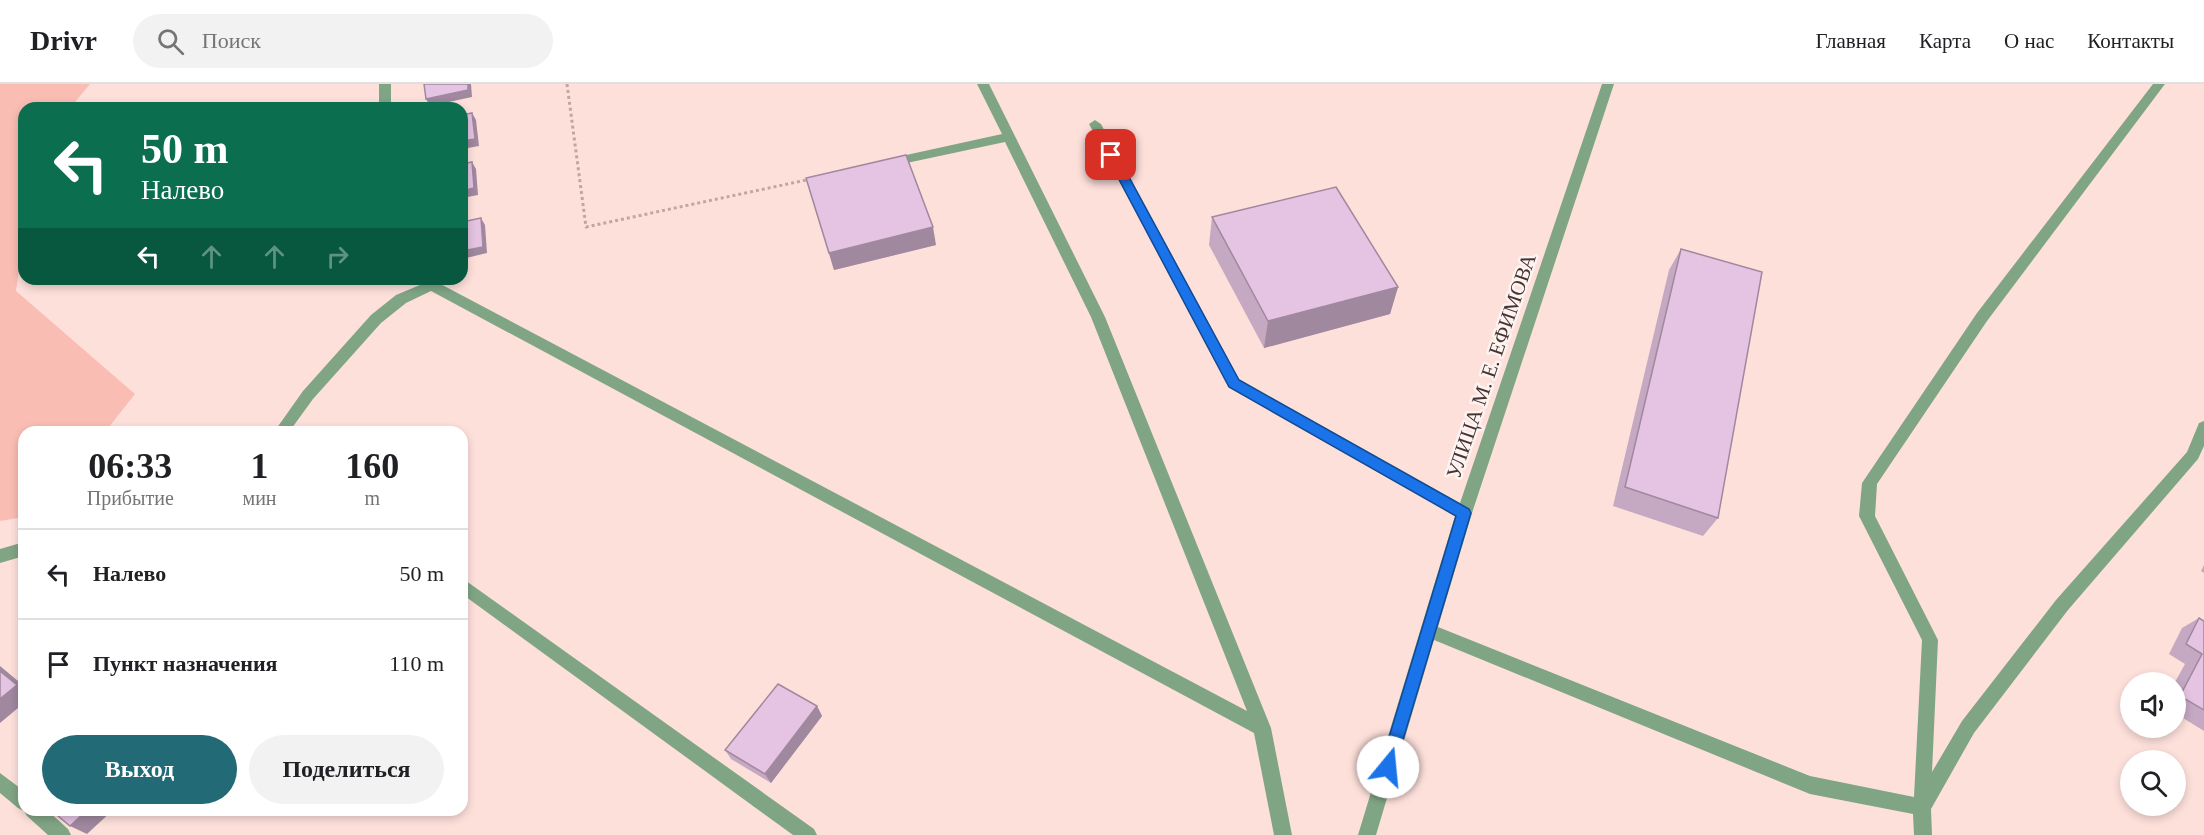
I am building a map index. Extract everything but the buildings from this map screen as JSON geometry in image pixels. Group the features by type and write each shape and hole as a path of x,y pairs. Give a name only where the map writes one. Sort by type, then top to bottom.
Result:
{"street":[{"path":"385,84 385,102"},
{"path":"983,84 1098,317 1262,729 1283,835"},
{"name":"УЛИЦА М. Е. ЕФИМОВА","path":"1367,835 1464,513 1608,84"},
{"path":"1923,835 1922,807 1930,640 1867,516 1870,483 1982,317 2159,84"},
{"path":"1095,124 1234,383 1464,513"},
{"path":"870,167 1010,137"},
{"path":"285,426 308,395 376,319 422,285"},
{"path":"432,285 1262,729"},
{"path":"1922,807 1968,727 2062,605 2193,455 2204,427"},
{"path":"0,556 18,551"},
{"path":"468,589 808,835"},
{"path":"1430,631 1810,784 1922,807"},
{"path":"0,782 18,797"},
{"path":"40,816 62,835"}],"path":[{"path":"567,84 586,227 813,179"}],"shaded area":[{"path":"0,84 90,84 75,102 18,102 18,278 16,291 135,394 110,426 18,426 18,518 0,521"}],"route":[{"path":"1111,155 1234,383 1464,513 1388,767"}]}
